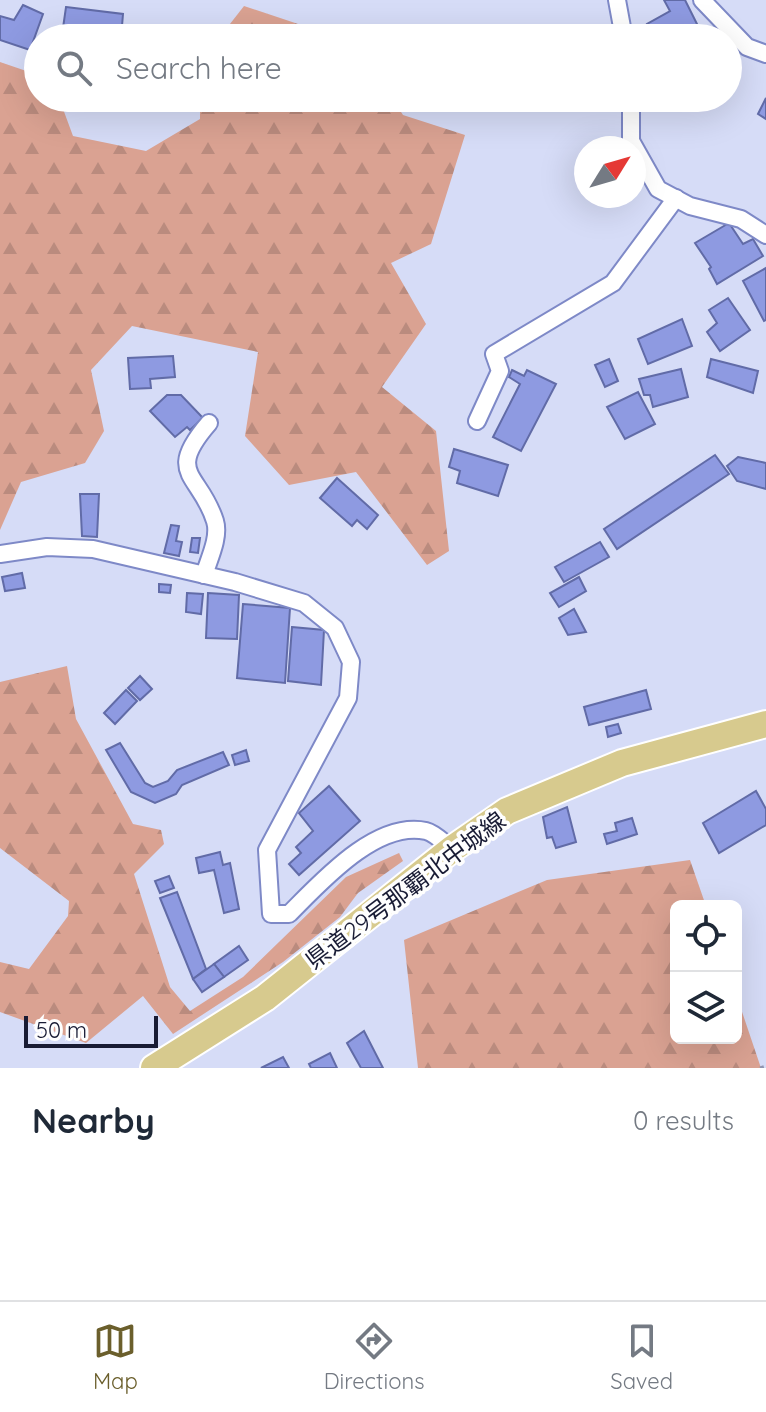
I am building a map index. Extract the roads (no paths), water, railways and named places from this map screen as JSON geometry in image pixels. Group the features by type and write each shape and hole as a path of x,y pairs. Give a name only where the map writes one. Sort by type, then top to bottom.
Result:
{"main road":[{"name":"県道29号那覇北中城線","path":"154,1068 265,998 452,849 507,811 569,782 622,763 766,724"}],"street":[{"path":"617,0 621,24"},
{"path":"702,0 725,24"},
{"path":"742,42 766,54"},
{"path":"631,112 631,141 658,189 741,219 766,235"},
{"path":"477,421 500,371 494,354 613,283 676,198"},
{"path":"204,575 214,544 215,522 188,473 187,457 191,443 209,423"},
{"path":"0,554 47,547 93,549 304,603 335,628 351,662 348,698 267,850 271,914 289,914 360,849 397,832 428,831 452,849"}]}
